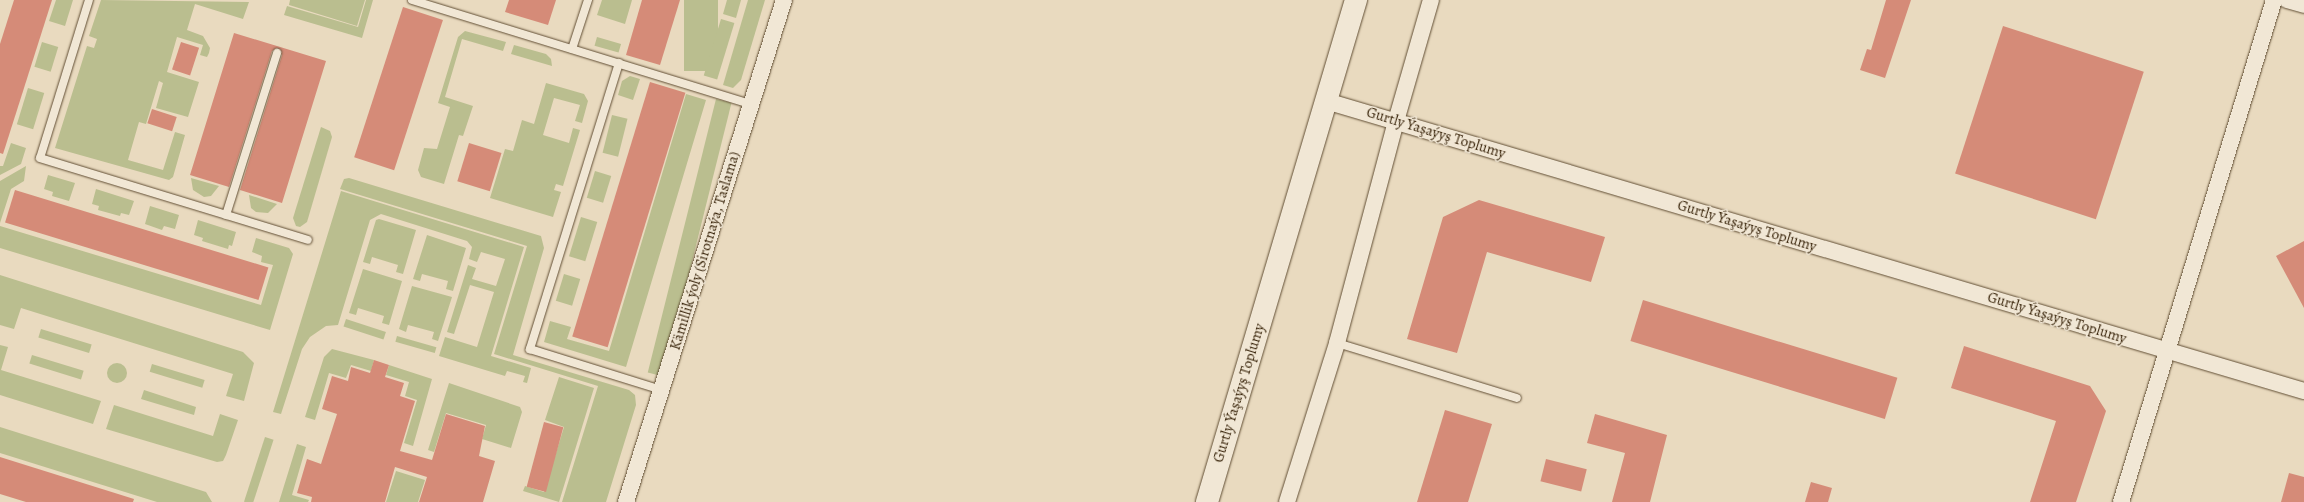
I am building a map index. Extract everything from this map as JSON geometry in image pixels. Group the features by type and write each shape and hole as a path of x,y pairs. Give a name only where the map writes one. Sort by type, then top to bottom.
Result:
{"street":[{"name":"Kämillik ýoly (Sirotnaýa, Taslama)","path":"626,502 784,0"},
{"name":"Gurtly Ýaşaýyş Toplumy","path":"1207,502 1356,0"},
{"path":"1287,502 1337,343 1396,121 1431,0"},
{"path":"2121,502 2274,0"},
{"path":"2287,0 2304,5"},
{"name":"Gurtly Ýaşaýyş Toplumy","path":"1326,101 2304,392"}],"lane":[{"path":"89,0 40,158 308,240"},
{"path":"412,0 751,104"},
{"path":"572,49 588,0"},
{"path":"226,215 277,53"},
{"path":"619,63 530,349 662,390"},
{"path":"1337,343 1517,398"}],"green space":[{"path":"56,0 73,0 65,26 49,21"},
{"path":"101,0 249,2 243,19 195,4 187,30 203,36 210,48 207,57 200,55 203,45 177,37 167,72 199,82 188,117 156,108 163,83 159,81 146,124 139,122 128,160 163,170 175,132 185,135 173,177 169,180 55,148 87,46 94,48 97,39 89,36"},
{"path":"290,0 365,0 357,26 289,5"},
{"path":"366,0 373,0 362,38 284,15 287,6 358,27"},
{"path":"602,0 632,0 625,24 597,15"},
{"path":"684,0 718,0 718,71 684,71"},
{"path":"727,0 741,0 736,18 723,14"},
{"path":"748,0 765,0 741,80 733,88 723,85"},
{"path":"721,19 734,23 717,80 704,75"},
{"path":"465,31 506,42 503,51 462,39 445,97 473,106 463,136 459,135 444,184 421,177 418,170 424,148 437,149 450,107 438,103 458,37"},
{"path":"597,37 621,44 619,53 595,46"},
{"path":"42,42 58,47 51,72 34,67"},
{"path":"514,45 546,54 551,59 552,66 511,54"},
{"path":"630,76 640,79 633,100 618,95 622,81"},
{"path":"546,83 584,94 588,101 582,123 575,121 580,105 554,98 543,135 569,143 573,128 580,130 563,186 556,184 554,190 561,192 553,217 490,198 505,149 513,151 522,120 534,124"},
{"path":"28,88 44,93 33,129 17,124"},
{"path":"686,94 706,100 626,367 544,342 550,321 571,327 567,339 609,351"},
{"path":"716,99 732,103 663,376 648,373"},
{"path":"612,115 628,119 618,157 603,153"},
{"path":"321,127 330,131 332,137 307,222 300,227 296,226 293,218"},
{"path":"11,143 26,148 21,164 0,175 0,166 3,166"},
{"path":"26,166 24,181 11,189 0,223 0,181"},
{"path":"595,171 611,176 603,203 587,198"},
{"path":"48,175 75,183 69,201 52,196 53,192 44,189"},
{"path":"191,178 219,186 211,196 204,197 193,190"},
{"path":"349,178 541,236 544,248 513,355 629,390 635,395 636,405 606,502 562,502 598,386 494,354 527,246 340,189 344,179"},
{"path":"96,189 134,201 129,215 121,213 120,216 98,210 99,206 92,204"},
{"path":"341,191 524,247 491,356 531,368 527,383 523,382 525,376 507,371 505,376 439,356 445,337 477,347 494,292 470,285 454,334 447,332 468,265 476,268 472,279 496,286 505,259 481,252 477,262 469,259 472,247 467,241 381,214 370,220 338,325 326,326 310,337 302,349 281,414 273,412"},
{"path":"249,195 277,204 268,213 256,212 251,208"},
{"path":"150,206 179,215 175,229 164,226 162,230 145,224"},
{"path":"581,217 597,222 585,261 569,256"},
{"path":"379,219 416,230 403,274 396,272 398,265 372,257 370,264 363,262 376,220"},
{"path":"198,220 236,232 232,246 229,245 228,249 202,241 203,238 194,235"},
{"path":"0,226 261,305 273,265 261,262 262,256 252,252 256,238 289,248 293,254 270,330 0,248"},
{"path":"427,235 466,248 453,291 446,289 448,281 422,274 420,281 413,279"},
{"path":"363,269 402,281 389,325 382,323 384,316 358,308 356,315 349,313"},
{"path":"564,274 580,279 572,306 556,301"},
{"path":"0,275 243,352 254,363 244,401 226,396 233,374 21,308 14,329 0,325"},
{"path":"412,286 452,297 438,341 432,339 434,332 408,325 406,332 399,329"},
{"path":"346,319 386,332 383,340 344,327"},
{"path":"41,329 92,344 89,353 38,338"},
{"path":"397,336 436,347 435,353 395,342"},
{"path":"0,345 8,347 1,370 101,401 93,424 0,395"},
{"path":"332,349 374,360 371,371 351,365 346,378 329,373 315,420 305,417 324,357"},
{"path":"32,355 84,371 81,379 29,364"},
{"path":"117,363 124,366 127,373 124,380 117,383 110,380 107,373 110,366"},
{"path":"152,364 205,380 202,388 150,372"},
{"path":"389,365 432,379 413,446 404,443 417,400 405,396 409,382 386,375"},
{"path":"559,377 594,388 559,502 523,491 525,486 544,492 564,427 545,420"},
{"path":"449,383 520,407 522,412 511,448 482,439 486,425 446,413 434,452 428,450"},
{"path":"144,390 196,407 194,415 141,399"},
{"path":"114,405 213,436 220,414 238,420 223,461 217,462 106,429"},
{"path":"0,427 206,492 212,502 157,502 0,453"},
{"path":"265,437 274,440 253,502 244,502"},
{"path":"297,444 306,447 292,495 309,500 308,502 279,502"},
{"path":"396,471 425,480 418,502 386,502"}],"building":[{"path":"14,0 52,0 3,154 0,153 0,44"},
{"path":"509,0 556,0 548,25 505,12"},
{"path":"642,0 680,0 660,65 626,55"},
{"path":"1886,0 1911,0 1885,78 1860,70 1867,49 1871,50"},
{"path":"403,7 443,20 394,170 354,157"},
{"path":"2003,26 2144,72 2096,219 1955,173"},
{"path":"234,33 326,61 282,203 240,190 282,55 278,48 272,51 229,187 190,175"},
{"path":"181,42 199,48 190,75 172,70"},
{"path":"650,82 685,93 608,347 572,336"},
{"path":"152,109 177,117 172,131 147,123"},
{"path":"469,143 502,153 490,191 457,181"},
{"path":"15,190 268,267 258,300 5,223"},
{"path":"1479,200 1605,237 1591,282 1487,252 1457,353 1407,339 1443,217"},
{"path":"2304,241 2304,308 2276,256"},
{"path":"1643,300 1897,378 1885,419 1630,341"},
{"path":"1964,346 2090,386 2106,411 2076,502 2030,502 2056,421 1951,388"},
{"path":"374,360 389,365 385,377 404,383 400,396 415,401 400,451 432,460 446,414 485,426 479,456 495,461 483,502 419,502 427,477 395,467 385,502 311,502 312,497 297,493 307,459 321,464 337,414 322,409 332,376 348,381 351,367 370,373"},
{"path":"1445,410 1492,424 1468,502 1417,502"},
{"path":"1595,414 1667,435 1650,502 1612,502 1625,453 1587,443"},
{"path":"544,422 563,427 546,492 527,487"},
{"path":"0,457 134,499 133,502 26,502 0,494"},
{"path":"1546,459 1587,469 1581,491 1540,481"},
{"path":"2289,473 2304,477 2304,502 2281,502"},
{"path":"1811,482 1832,488 1828,502 1805,502"}]}
